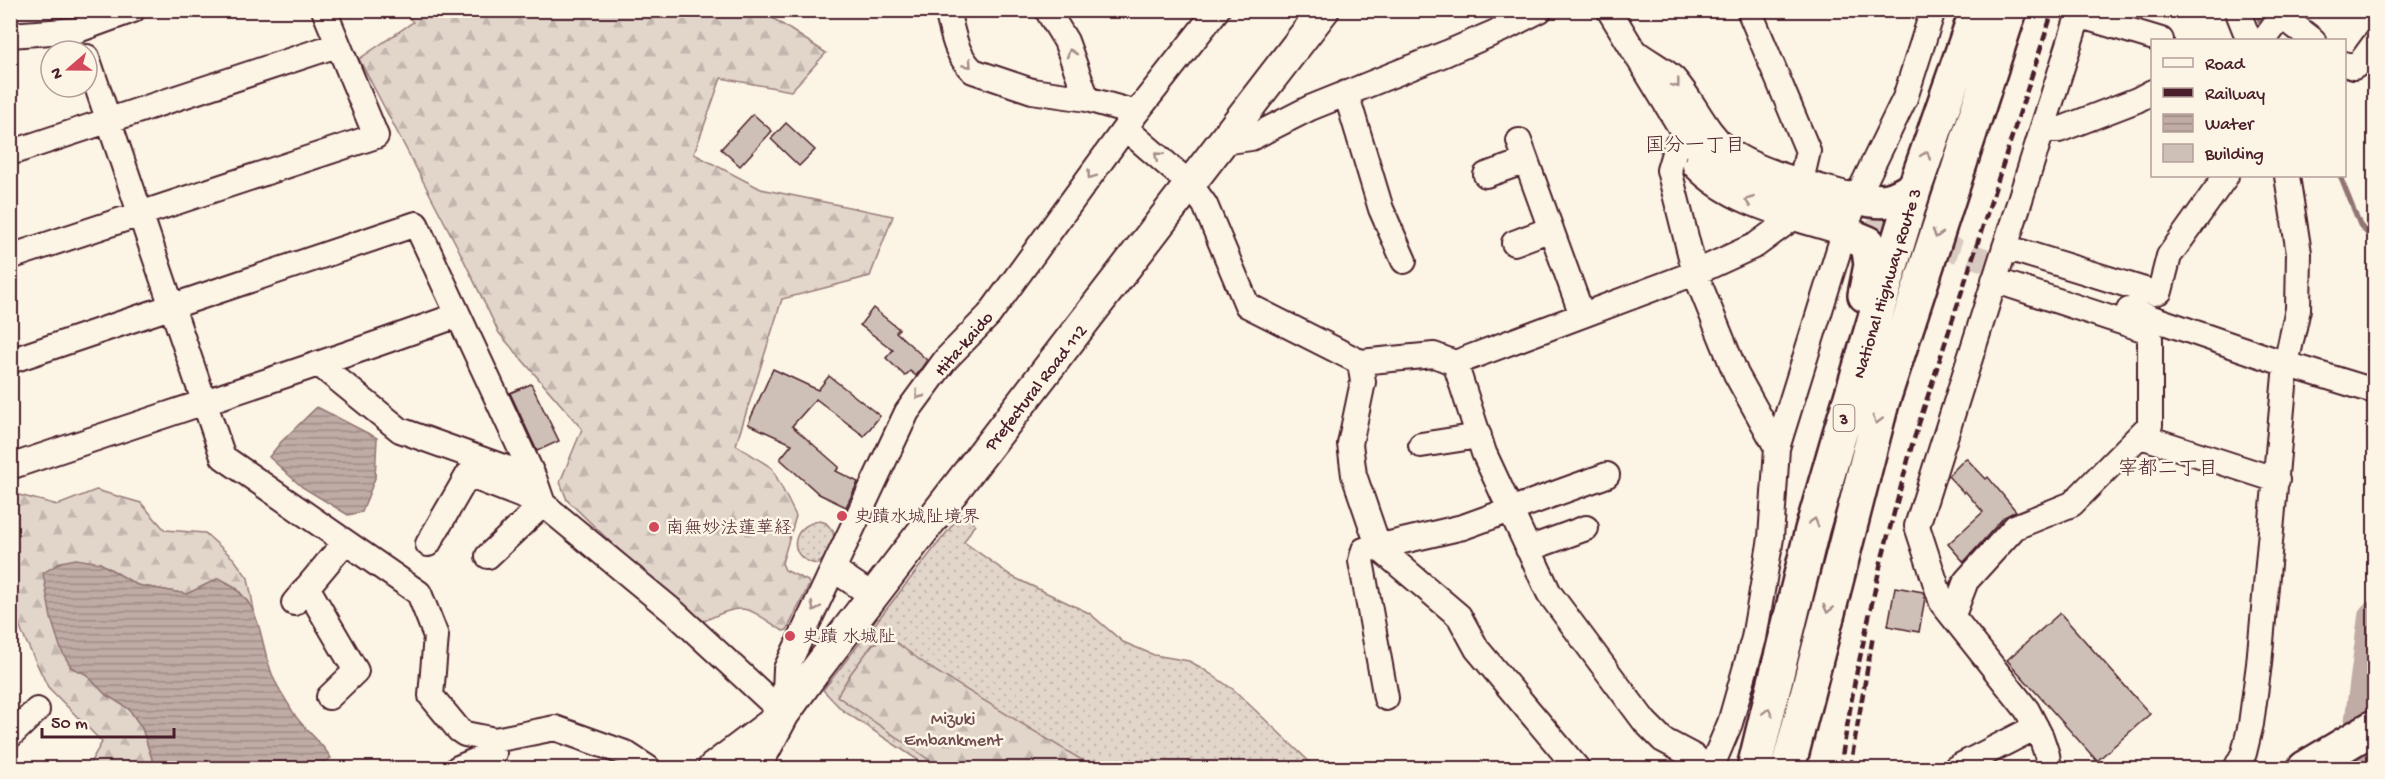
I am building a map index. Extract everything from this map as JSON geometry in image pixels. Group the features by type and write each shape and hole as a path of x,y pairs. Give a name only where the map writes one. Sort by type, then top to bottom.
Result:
{"highway":[{"name":"3","path":"1956,74 1968,10"},
{"name":"National Highway Route 3","path":"1754,768 1812,530 1840,433 1915,187 1977,10"},
{"name":"National Highway Route 3","path":"1788,768 1882,404 2010,10"},
{"name":"3","path":"1988,79 2018,10"},
{"path":"1840,433 1871,265 1868,243 1845,213 1873,202 1889,201 1915,187"},
{"path":"2305,768 2374,727"}],"main road":[{"name":"Prefectural Road 112","path":"755,768 784,714 1324,10"},
{"path":"713,768 784,714"}],"street":[{"path":"83,39 133,10"},
{"path":"10,257 376,136 324,10"},
{"path":"947,10 955,46 965,64 973,71 1032,91 1087,99 1131,120 1191,184 1204,205 1247,305 1360,362 1434,355 1455,363 1695,273 1756,245 1794,217"},
{"path":"1047,10 1066,41 1087,99"},
{"name":"Hita-kaido","path":"784,714 786,669 907,412 946,359 989,315 1131,120 1217,10"},
{"path":"1223,142 1251,138 1346,93 1447,53 1540,10"},
{"path":"1609,10 1630,49 1688,140 1709,161 1751,182 1845,213"},
{"path":"1749,10 1808,151 1801,181"},
{"path":"1455,363 1479,436 1510,512 1549,593 1645,722 1663,740 1703,763 1736,729 1771,538 1777,448 1845,213 1905,98 1933,10"},
{"path":"2237,10 2249,39"},
{"path":"2049,768 2047,755 2027,710 1942,603 1917,526 2004,275 2005,247 2079,13 2158,39"},
{"path":"2265,39 2284,14 2312,39"},
{"path":"10,35 67,39"},
{"path":"2346,65 2354,67 2360,63 2374,44"},
{"path":"10,153 337,45"},
{"path":"1630,49 1634,82 1676,146 1699,170 1720,187 1740,198 1794,217 1845,213"},
{"path":"1630,49 1673,78 1704,124 1727,148 1746,160 1801,181 1845,213"},
{"path":"99,92 223,457 422,597 436,636 431,696 459,730 494,754"},
{"path":"1346,93 1381,209 1404,261"},
{"path":"2043,130 2059,130 2151,93"},
{"path":"1676,146 1669,170 1695,273 1737,374 1777,448"},
{"path":"1486,175 1522,151 1551,229 1576,317"},
{"path":"2005,247 2154,293 2160,291 2169,256 2225,177"},
{"path":"2236,768 2244,753 2251,724 2258,674 2286,364 2298,309 2299,253 2287,177"},
{"path":"10,361 415,221 534,478 543,504"},
{"path":"1514,243 1551,229"},
{"path":"2004,275 2374,391"},
{"path":"1953,615 1966,581 2014,527 2072,504 2150,425 2150,338 2146,330 2004,275"},
{"path":"10,467 320,365 458,315"},
{"path":"1360,362 1363,381 1350,444 1354,474 1379,548 1459,616 1477,649 1577,768"},
{"path":"320,365 400,430 534,478"},
{"path":"1421,445 1479,436"},
{"path":"2141,436 2277,480"},
{"path":"429,544 468,475 543,504 675,613 784,714"},
{"path":"1386,698 1361,561 1364,550 1462,528 1607,475"},
{"path":"488,556 543,504"},
{"path":"1528,549 1586,528"},
{"path":"329,697 356,671 301,595 345,542"},
{"path":"833,569 873,596"},
{"path":"10,736 37,710"},
{"path":"1956,768 2036,727"},
{"path":"458,768 555,728 625,753 648,768"}],"green space":[{"path":"402,10 762,11 826,53 791,91 721,78 694,154 761,189 893,216 870,276 782,299 736,445 772,468 796,516 782,563 785,570 808,581 809,585 787,630 783,631 753,612 738,609 704,621 657,587 567,500 560,482 582,429 499,333 457,246 359,59 413,22"},
{"path":"96,490 141,503 165,530 205,533 234,559 248,578 254,610 236,587 219,578 187,594 137,585 100,563 70,667 86,674 105,694 129,709 142,728 155,768 87,768 102,742 48,687 22,633 11,600 11,493 58,505"},
{"path":"961,514 975,524 964,542 1013,577 1089,613 1123,642 1154,655 1189,661 1200,667 1234,690 1316,768 930,768 842,710 823,690"},
{"path":"820,521 826,523 834,536 828,554 817,564 807,561 800,555 796,549 796,541 803,528 810,523"},
{"name":"Mizuki Embankment","path":"890,638 932,669 1095,768 941,768 837,696 873,644"}],"water":[{"path":"317,407 377,438 375,478 362,512 348,515 302,487 269,457"},
{"path":"76,559 100,563 137,585 187,594 219,578 234,588 253,610 268,664 278,687 297,718 331,758 317,768 155,768 142,728 129,709 105,694 86,674 71,667 61,650 51,618 43,573 61,562"}],"building":[{"path":"753,114 772,131 740,166 721,149"},
{"path":"786,123 815,150 799,166 771,139"},
{"path":"873,308 899,329 896,332 927,360 916,376 910,371 905,376 886,358 893,350 860,325"},
{"path":"773,369 818,390 829,376 880,416 864,436 816,399 792,426 839,467 836,471 858,482 846,507 819,494 780,459 792,444 748,424"},
{"path":"531,384 559,441 537,451 510,393"},
{"path":"1966,458 1986,479 1988,477 2016,511 2004,517 1964,562 1948,544 1983,512 1948,476"},
{"path":"1895,587 1923,592 1925,598 1919,632 1888,626"},
{"path":"2060,613 2150,714 2097,761 2007,660"}],"waterway":[{"path":"2256,10 2260,21"},
{"path":"2340,177 2360,225 2374,241"},
{"path":"2349,768 2357,748 2374,617"}],"tunnel":[{"path":"1834,209 2014,270"}],"railway":[{"path":"1840,768 1855,680 1881,562 1912,445 2053,10"},
{"path":"1850,768 1873,636"}],"place":[{"name":"史蹟水城阯境界","path":"842,516"},
{"name":"南無妙法蓮華経","path":"654,527"},
{"name":"史蹟 水城阯","path":"790,636"}],"district":[{"name":"国分一丁目","path":"1695,144"},
{"name":"宰都二丁目","path":"2168,467"}]}
